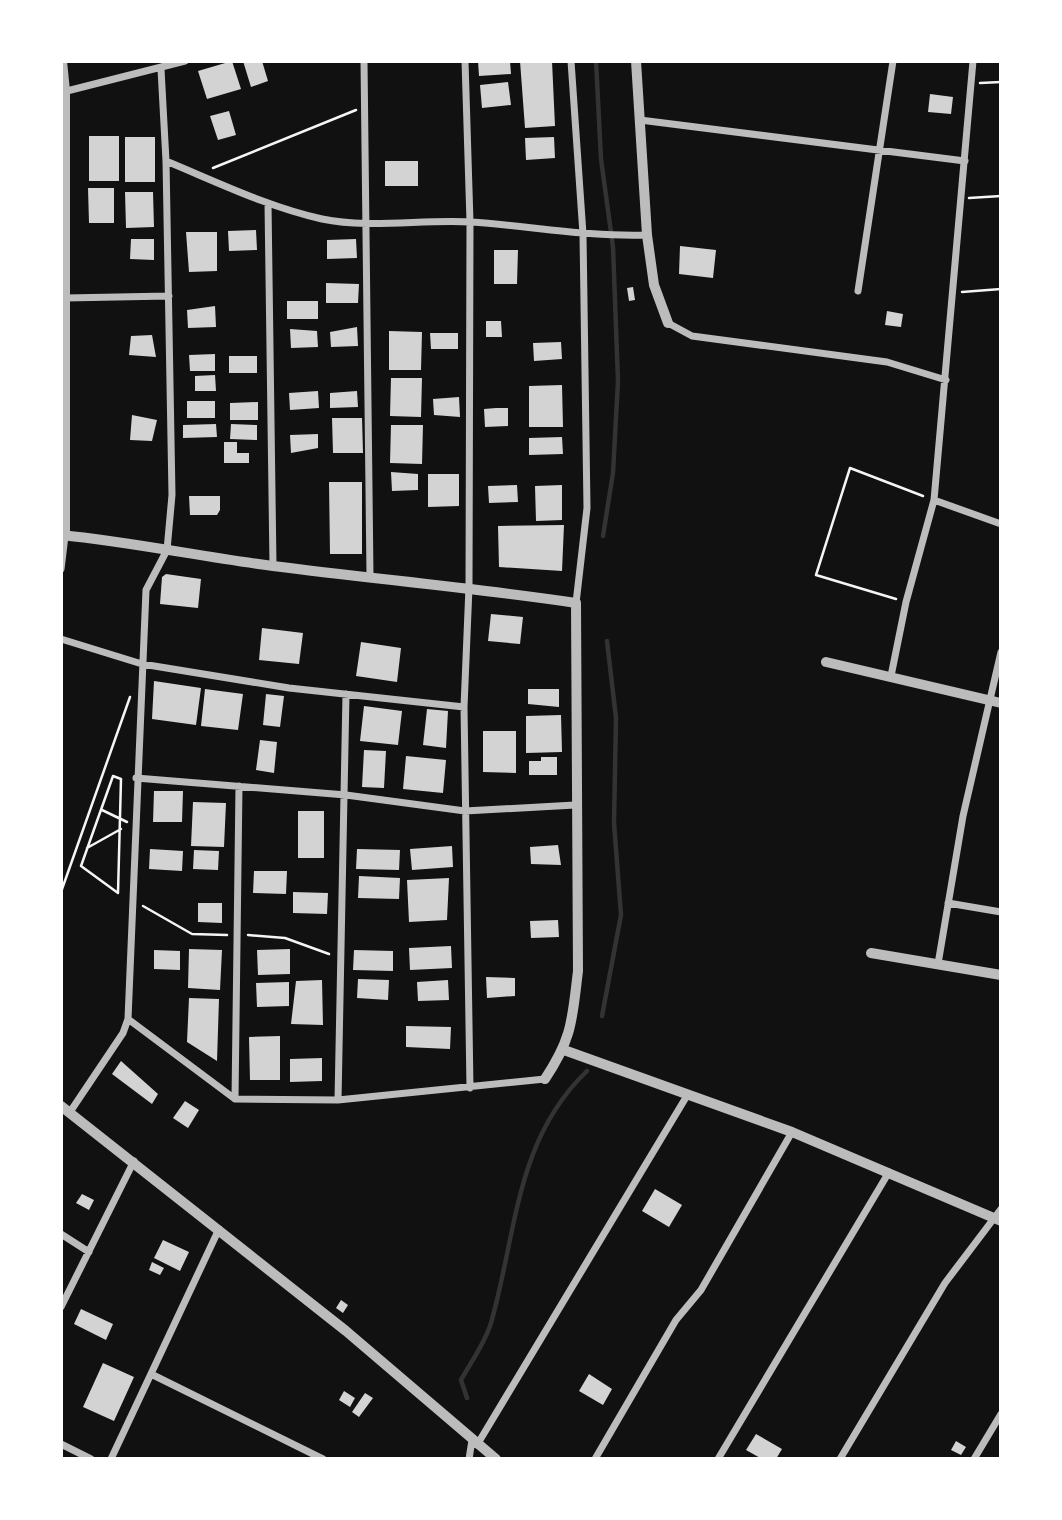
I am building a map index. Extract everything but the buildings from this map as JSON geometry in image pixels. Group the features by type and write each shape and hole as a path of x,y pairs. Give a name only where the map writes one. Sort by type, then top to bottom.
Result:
{"street":[{"path":"61,569 65,298 62,61"},
{"path":"63,92 185,61"},
{"path":"364,61 368,223 370,576"},
{"path":"465,61 470,222 469,587 464,707 470,1088"},
{"path":"128,1019 235,1098 338,1100 545,1079 564,1050 571,1027 578,971 576,603 587,508 583,234 571,61"},
{"path":"636,61 647,235 653,285 668,323 692,336 887,362 946,380"},
{"path":"858,291 894,61"},
{"path":"891,677 906,602 934,500 973,61"},
{"path":"161,69 166,161 172,495 167,551 146,590 136,778 128,1019 123,1033 66,1109 346,1331 496,1459"},
{"path":"640,121 965,162"},
{"path":"166,161 268,203 323,219 368,223 470,222 583,234 647,235"},
{"path":"268,203 273,566"},
{"path":"65,298 169,296"},
{"path":"934,500 1001,524"},
{"path":"63,536 94,537 167,551 273,566 469,587 576,603"},
{"path":"61,639 142,664 289,688 464,707"},
{"path":"938,964 963,816 1001,652"},
{"path":"826,662 1001,703"},
{"path":"338,1100 346,694"},
{"path":"136,778 346,795 466,811 575,805"},
{"path":"235,1098 239,786"},
{"path":"948,904 1001,912"},
{"path":"871,953 1001,975"},
{"path":"564,1050 792,1132 999,1216 946,1283 840,1459"},
{"path":"469,1459 475,1443 688,1094"},
{"path":"596,1459 677,1321 701,1290 792,1132"},
{"path":"61,1307 134,1161"},
{"path":"718,1459 890,1172"},
{"path":"111,1459 219,1229"},
{"path":"61,1234 89,1252"},
{"path":"151,1374 323,1459"},
{"path":"975,1459 1001,1414"},
{"path":"61,1444 91,1459"}],"path":[{"path":"971,83 1001,82"},
{"path":"198,174 365,106"},
{"path":"962,199 1001,196"},
{"path":"953,292 1001,289"},
{"path":"906,602 816,575 850,468 934,500"},
{"path":"61,892 133,690"},
{"path":"113,776 121,779 121,818 118,892 81,866 113,776"},
{"path":"101,810 121,818"},
{"path":"88,849 121,829"}],"waterway":[{"path":"596,61 601,159 613,247 618,381 613,473 603,536"},
{"path":"602,1016 621,915 614,823 616,718 607,641"},
{"path":"467,1398 461,1380 482,1345 491,1323 514,1221 532,1157 545,1127 563,1098 587,1071"}]}
